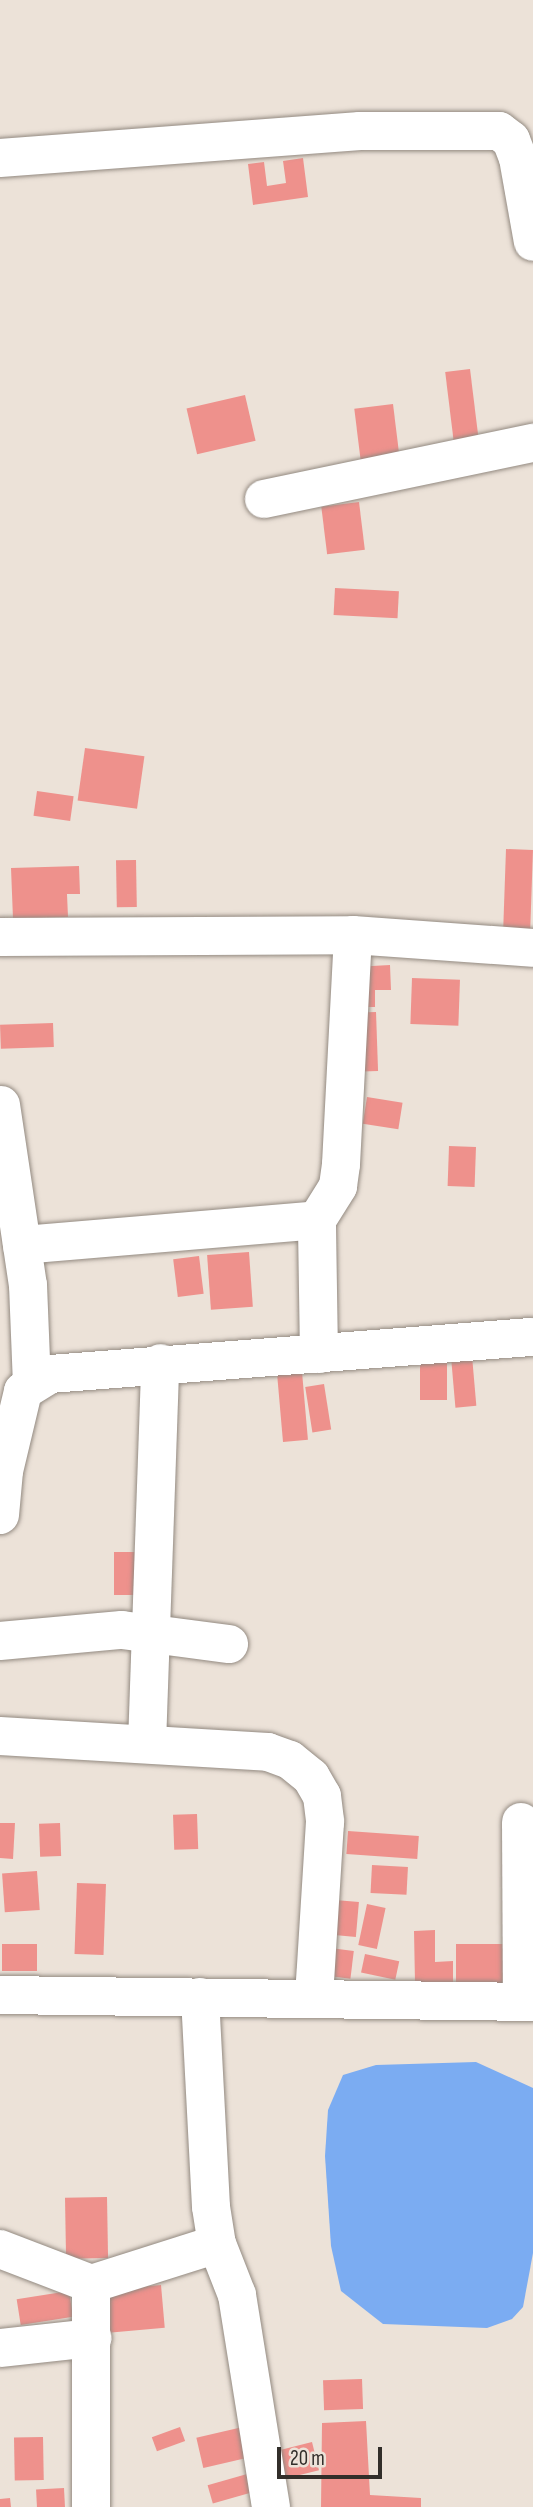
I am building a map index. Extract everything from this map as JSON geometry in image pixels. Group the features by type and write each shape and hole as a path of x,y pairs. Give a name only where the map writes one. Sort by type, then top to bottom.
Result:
{"street":[{"path":"0,158 360,131 492,130 511,140 518,158 533,242"},
{"path":"264,499 533,443"},
{"path":"0,937 353,935 533,947"},
{"path":"319,1354 317,1220 338,1186 341,1164 353,935"},
{"path":"1,1105 22,1245 14,1343 32,1383"},
{"path":"22,1245 317,1220"},
{"path":"0,1514 18,1405 23,1391 32,1383 65,1371 533,1337"},
{"path":"147,1744 153,1634 160,1363"},
{"path":"0,1641 88,1631 153,1634 229,1644"},
{"path":"0,1736 268,1752 290,1760 311,1777 322,1796 325,1822 314,1999"},
{"path":"0,1995 527,2002 520,1822"},
{"path":"200,1997 211,2207 217,2244 237,2295 271,2507"},
{"path":"0,2249 91,2284 217,2244"},
{"path":"91,2284 91,2507"},
{"path":"0,2348 92,2338"}],"water":[{"path":"476,2062 533,2088 533,2253 523,2307 512,2319 487,2328 383,2324 341,2291 331,2246 325,2156 328,2110 343,2075 376,2065"}],"building":[{"path":"303,158 308,197 253,205 248,164 264,162 267,186 286,183 283,161"},
{"path":"470,369 480,446 455,449 445,372"},
{"path":"245,395 256,441 197,454 187,408"},
{"path":"393,404 400,459 361,463 354,409"},
{"path":"359,502 365,550 327,554 321,507"},
{"path":"335,588 399,591 397,618 334,615"},
{"path":"85,748 144,756 137,809 78,800"},
{"path":"37,791 74,796 70,821 34,816"},
{"path":"506,849 533,850 530,932 503,931"},
{"path":"116,860 136,860 137,907 117,907"},
{"path":"79,866 80,894 67,894 68,917 13,919 11,868"},
{"path":"390,965 391,990 375,990 375,1007 355,1007 354,967"},
{"path":"412,978 460,980 458,1026 410,1024"},
{"path":"376,1012 378,1071 361,1072 359,1013"},
{"path":"53,1023 54,1047 1,1049 0,1025"},
{"path":"367,1097 403,1103 398,1129 363,1124"},
{"path":"449,1146 476,1147 475,1187 448,1186"},
{"path":"249,1252 253,1307 211,1310 207,1255"},
{"path":"199,1256 204,1294 178,1297 173,1259"},
{"path":"472,1356 476,1406 455,1408 451,1358"},
{"path":"420,1357 447,1357 447,1400 420,1400"},
{"path":"302,1372 308,1440 283,1442 277,1374"},
{"path":"324,1384 331,1429 312,1432 305,1387"},
{"path":"114,1552 144,1552 144,1595 114,1595"},
{"path":"197,1814 198,1849 174,1850 173,1815"},
{"path":"0,1823 15,1823 13,1859 0,1858"},
{"path":"60,1823 61,1856 40,1857 39,1824"},
{"path":"348,1831 419,1836 417,1859 346,1854"},
{"path":"372,1865 408,1867 406,1895 371,1893"},
{"path":"37,1871 40,1910 5,1912 2,1873"},
{"path":"77,1883 106,1884 104,1955 75,1954"},
{"path":"335,1900 359,1902 356,1937 332,1935"},
{"path":"367,1904 386,1908 377,1949 358,1945"},
{"path":"435,1930 435,1962 453,1961 453,1983 415,1983 414,1931"},
{"path":"2,1944 37,1944 37,1971 2,1971"},
{"path":"456,1944 503,1944 503,1984 456,1984"},
{"path":"330,1948 354,1951 350,1979 327,1976"},
{"path":"365,1954 399,1961 395,1980 361,1973"},
{"path":"107,2197 108,2258 66,2259 65,2198"},
{"path":"161,2285 165,2328 106,2333 102,2290"},
{"path":"69,2291 73,2317 21,2325 17,2299"},
{"path":"362,2379 363,2409 324,2410 323,2380"},
{"path":"366,2421 370,2495 421,2498 421,2507 321,2507 322,2423"},
{"path":"247,2426 254,2456 203,2468 196,2438"},
{"path":"180,2427 185,2441 157,2451 152,2437"},
{"path":"43,2437 44,2480 15,2480 14,2438"},
{"path":"312,2442 319,2470 276,2481 269,2453"},
{"path":"247,2474 252,2492 213,2504 208,2485"},
{"path":"64,2488 65,2507 37,2507 36,2489"},
{"path":"10,2498 11,2507 0,2507 0,2499"}]}
